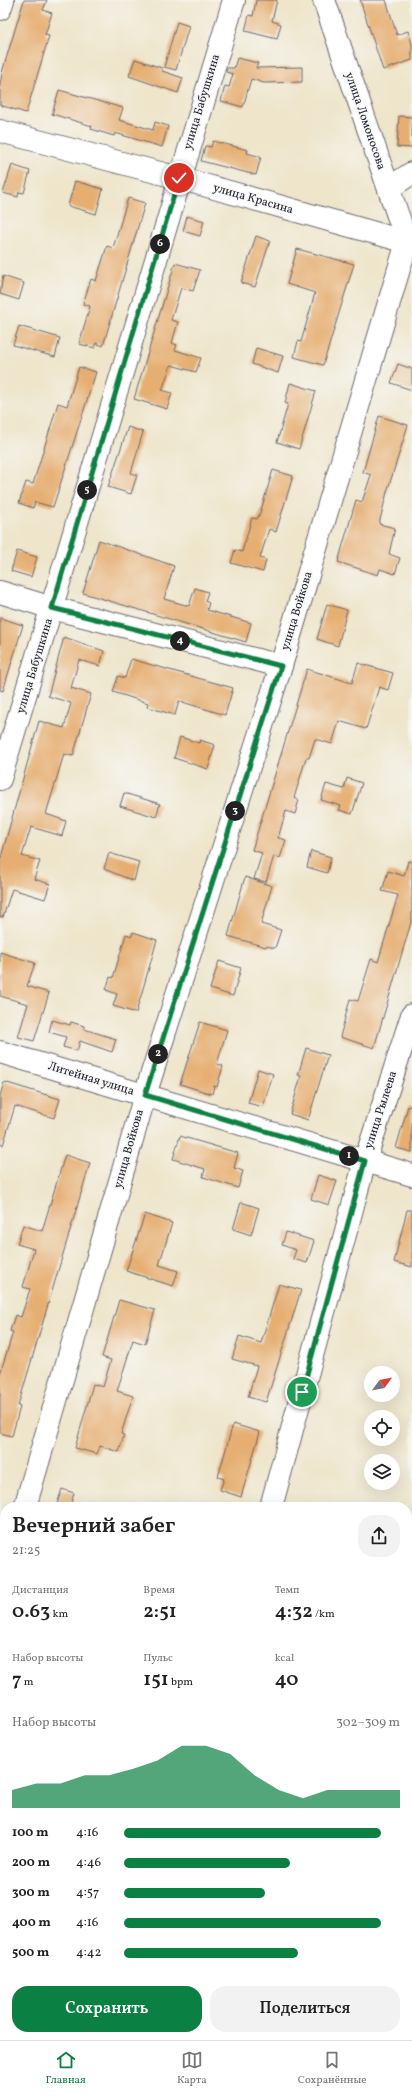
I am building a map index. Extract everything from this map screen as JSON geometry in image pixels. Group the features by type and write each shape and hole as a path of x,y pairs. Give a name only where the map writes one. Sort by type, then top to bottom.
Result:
{"street":[{"path":"0,9 3,0"},
{"name":"улица Бабушкина","path":"0,779 179,178 234,0"},
{"name":"улица Ломоносова","path":"324,0 388,188 410,244"},
{"name":"улица Красина","path":"0,131 179,178 410,244"},
{"path":"388,188 412,173"},
{"name":"улица Войкова","path":"26,1502 145,1095 281,666 410,244"},
{"path":"0,592 52,608 281,666"},
{"name":"улица Рылеева","path":"272,1502 365,1161 412,1014"},
{"name":"Литейная улица","path":"0,1052 412,1174"}],"building":[{"path":"24,0 47,0 43,10 52,13 45,35 49,36 26,113 0,105 0,84 3,69"},
{"path":"256,0 277,0 272,21 281,24 277,39 245,31 249,15 253,16"},
{"path":"360,0 386,0 397,35 408,31 412,44 412,60 383,70"},
{"path":"177,22 189,26 176,70 164,67"},
{"path":"237,58 258,63 256,68 302,67 302,82 264,83 251,79 243,107 221,101 225,86 229,87 233,74 226,72 227,68 234,68"},
{"path":"135,59 162,68 162,71 183,78 178,93 129,76"},
{"path":"59,90 123,108 119,120 153,130 155,122 168,126 162,147 115,133 114,136 91,129 92,126 52,114"},
{"path":"399,116 412,117 412,148 397,147"},
{"path":"213,141 248,150 247,153 261,157 256,175 201,161 205,146 211,147"},
{"path":"12,165 30,171 24,193 19,192 18,197 3,193"},
{"path":"75,181 103,189 96,214 68,206"},
{"path":"128,198 145,203 103,346 96,343 95,348 79,344 90,306 83,304 91,279 96,281 107,246 113,248"},
{"path":"187,216 204,221 200,236 183,231"},
{"path":"256,236 270,241 255,287 241,283"},
{"path":"297,249 354,264 323,365 294,357 298,341 301,342 315,293 287,284"},
{"path":"175,263 200,270 193,291 181,288 171,320 178,322 172,343 177,345 175,350 201,358 196,372 171,365 162,390 172,393 167,409 134,399"},
{"path":"3,276 24,283 19,300 0,294"},
{"path":"19,326 60,338 55,357 13,345"},
{"path":"256,348 283,356 278,373 252,364"},
{"path":"398,364 412,369 412,390 391,383"},
{"path":"79,367 96,372 53,507 35,502 33,508 19,503 26,482 33,484 58,403 67,406"},
{"path":"290,383 316,391 299,449 277,442 288,404 285,403"},
{"path":"379,416 408,425 387,492 379,524 395,528 389,554 400,558 395,574 380,569 378,575 338,562 356,500 362,502 371,475 363,472"},
{"path":"128,427 143,432 131,473 137,475 131,494 108,487"},
{"path":"273,470 293,476 276,532 269,529 260,558 266,560 263,572 231,563 235,550 242,552 252,518 257,519 260,513"},
{"path":"99,540 174,566 164,599 189,606 195,588 208,592 205,601 209,603 207,610 251,623 246,642 83,593"},
{"path":"17,551 37,557 31,577 11,571"},
{"path":"327,604 347,610 338,646 317,639"},
{"path":"0,618 23,625 3,691 0,690"},
{"path":"64,637 104,651 100,666 79,660 71,688 91,694 73,756 64,754 46,814 66,821 62,836 31,827 22,856 40,861 34,879 50,884 45,899 12,889 3,917 0,917 0,861 39,721 64,728 71,703 48,696"},
{"path":"131,659 233,688 225,715 179,701 175,715 147,707 148,703 113,692 118,676 125,678"},
{"path":"358,663 393,673 388,690 379,687 366,729 339,721 332,744 315,739 309,758 306,758 294,798 299,800 295,814 286,811 278,838 286,840 280,858 274,856 266,882 254,879 262,853 252,850 307,669 352,683"},
{"path":"180,737 199,743 200,740 215,745 208,769 174,758"},
{"path":"347,778 362,783 352,814 339,810 341,806 321,800 326,784 344,789"},
{"path":"124,793 160,804 156,817 120,806"},
{"path":"311,851 331,857 327,873 307,867"},
{"path":"109,853 139,862 134,881 104,869"},
{"path":"408,861 412,862 412,919 374,1048 340,1037 350,999 358,1001 371,959 378,962 398,895 382,891 388,871 404,876"},
{"path":"245,877 272,886 261,924 281,930 275,948 266,947 228,936"},
{"path":"133,932 157,940 136,1013 113,1006 117,994 106,990 110,977 113,978 126,934 132,936"},
{"path":"0,952 35,963 27,986 49,993 34,1041 18,1037 28,1004 0,996"},
{"path":"219,961 241,968 233,996 210,989"},
{"path":"52,1020 70,1025 71,1022 84,1026 84,1029 116,1039 112,1052 80,1041 77,1051 63,1047 66,1037 49,1032"},
{"path":"200,1022 227,1030 217,1064 223,1066 217,1087 214,1086 212,1094 180,1084"},
{"path":"306,1048 328,1055 308,1120 290,1114 301,1076 298,1075"},
{"path":"258,1069 273,1074 263,1107 248,1103"},
{"path":"4,1082 60,1099 54,1118 15,1106 3,1145 0,1144 0,1096"},
{"path":"408,1106 412,1107 412,1152 396,1148"},
{"path":"180,1136 238,1153 234,1168 243,1171 238,1188 203,1177 205,1169 173,1159"},
{"path":"65,1155 90,1163 18,1406 20,1407 12,1436 0,1433 0,1374 13,1332 10,1331 15,1315 21,1317 30,1289 23,1287 34,1249 17,1244 23,1225 42,1231"},
{"path":"318,1175 337,1181 329,1205 311,1199"},
{"path":"241,1202 259,1208 251,1235 233,1229"},
{"path":"407,1210 412,1210 412,1267 394,1262"},
{"path":"145,1214 172,1223 159,1265 178,1271 173,1286 126,1271"},
{"path":"286,1232 314,1241 307,1263 293,1259 296,1250 282,1245"},
{"path":"279,1284 301,1290 266,1402 248,1397 257,1366 232,1359 239,1336 261,1343"},
{"path":"119,1300 155,1310 145,1344 133,1340 117,1391 133,1396 121,1434 124,1435 119,1452 100,1446 97,1454 75,1448 93,1384 103,1387 111,1360 102,1357"},
{"path":"233,1424 260,1432 241,1497 220,1490 224,1479 218,1477"},
{"path":"62,1489 74,1493 71,1502 58,1502"}],"route":[{"path":"179,178 52,608 281,666 145,1095 365,1161 302,1392"}]}
